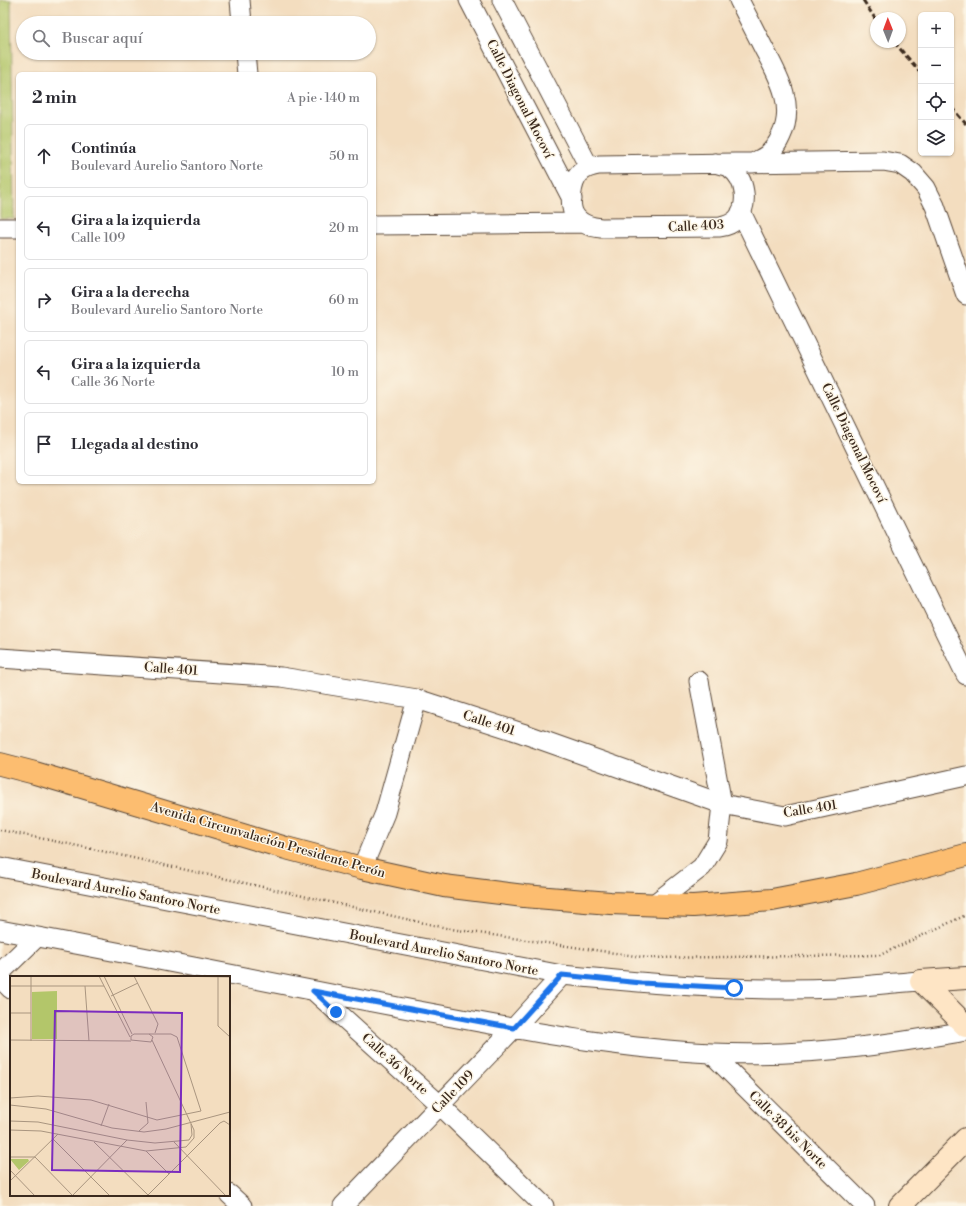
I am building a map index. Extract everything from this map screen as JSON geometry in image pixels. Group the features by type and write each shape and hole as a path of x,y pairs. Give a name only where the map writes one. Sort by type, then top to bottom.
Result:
{"main road":[{"name":"Avenida Circunvalación Presidente Perón","path":"0,764 35,773 286,848 362,868 444,886 524,896 610,903 693,906 772,900 856,884 966,856"}],"street":[{"path":"240,0 241,16"},
{"name":"Calle Diagonal Mocoví","path":"469,0 572,199"},
{"path":"502,0 589,167 580,173 573,190 572,199 576,216 582,223"},
{"path":"738,0 776,71 783,89 786,104 785,125 777,144 767,155 753,163"},
{"path":"246,60 247,72"},
{"name":"Calle 403","path":"589,167 599,165 828,161 883,161 900,164 913,172 926,188 935,206 966,295"},
{"name":"Calle 403","path":"376,225 582,223 591,227 601,228 720,227 729,225 736,220 741,212 744,202 744,193 742,184 731,169 724,165 715,163"},
{"name":"Calle Diagonal Mocoví","path":"741,212 966,675"},
{"path":"0,228 16,228"},
{"name":"Calle 401","path":"0,658 281,677 417,699 522,733 722,804 786,816 966,776"},
{"path":"654,904 702,867 718,841 722,804 699,681"},
{"path":"362,868 385,813 417,699"},
{"name":"Boulevard Aurelio Santoro Norte","path":"0,867 562,975 649,984 751,988 836,988 966,978"},
{"path":"0,930 313,991 576,1039 614,1044 711,1053 771,1054 859,1047 966,1032"},
{"path":"0,973 38,937"},
{"name":"Calle 109","path":"342,1206 514,1028 562,975"},
{"path":"0,978 10,988"},
{"path":"921,981 966,1026"},
{"name":"Calle 36 Norte","path":"313,991 440,1105 544,1206"},
{"name":"Calle 38 bis Norte","path":"711,1053 865,1206"},
{"path":"900,1206 966,1139"},
{"path":"230,1195 242,1206"}],"green space":[{"path":"0,0 11,0 14,219 0,219"}],"railway":[{"path":"863,0 871,12"},
{"path":"899,48 918,70"},
{"path":"954,110 966,124"}],"route":[{"path":"336,1012 313,991 514,1028 562,975 641,983 734,988"}]}
